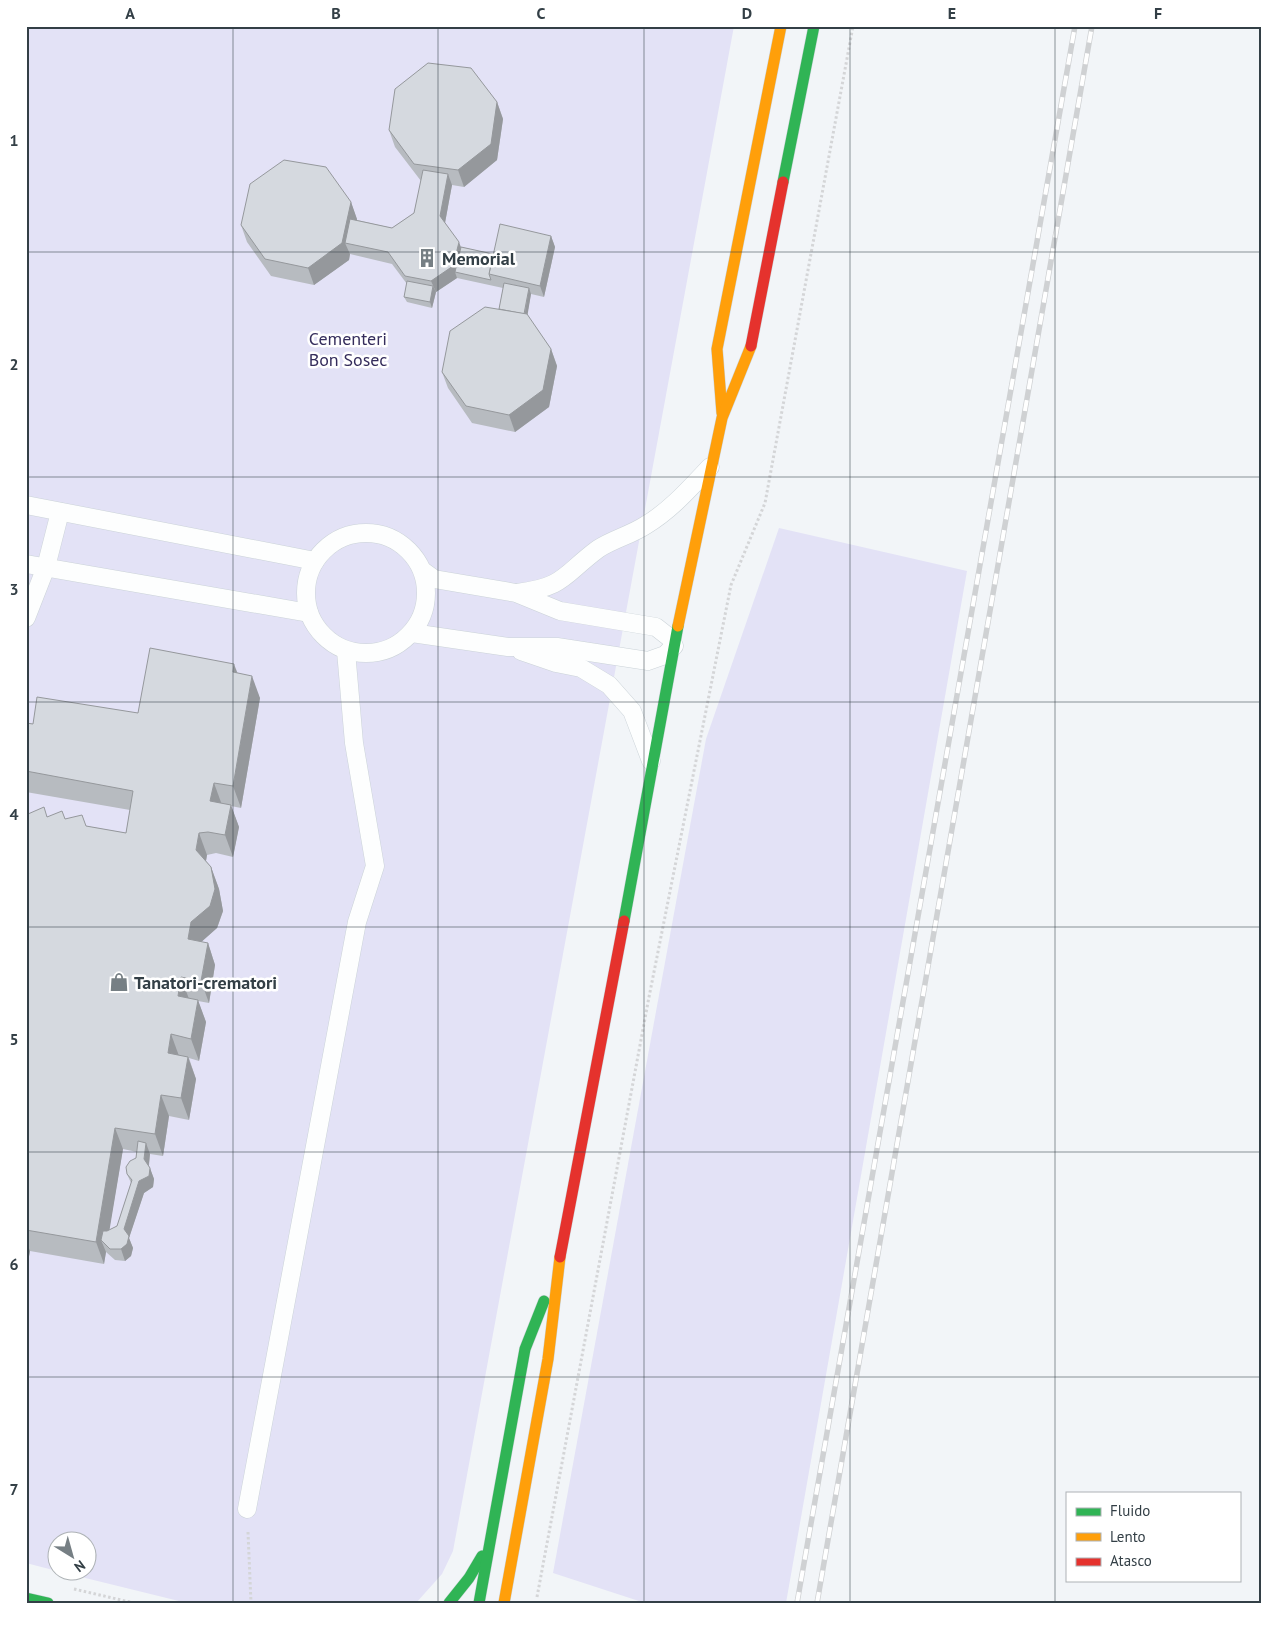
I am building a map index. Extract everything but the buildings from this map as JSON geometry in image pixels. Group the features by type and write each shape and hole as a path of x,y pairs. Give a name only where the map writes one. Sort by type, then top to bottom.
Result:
{"main road":[{"path":"722,418 716,349 781,26"},
{"path":"504,1603 548,1359 558,1267 653,768 674,646 722,418 749,355 814,26"},
{"path":"479,1603 525,1350 558,1267"},
{"path":"449,1603 473,1572 489,1542"},
{"path":"26,1598 48,1603"}],"lane":[{"path":"516,593 540,590 555,585 566,578 598,549 644,526 672,506 711,466"},
{"path":"26,505 315,560"},
{"path":"26,618 46,567 60,512"},
{"path":"363,533 382,535 400,542 414,555 423,571 427,587 426,604 421,620 412,633 398,645 382,652 364,654 346,651 330,642 317,629 309,613 306,595 308,577 315,560 328,546 344,537 363,533"},
{"path":"26,564 309,613"},
{"path":"412,633 508,647 558,647 648,661 665,655 674,646 670,638 656,627 560,611 516,593 434,579 423,571"},
{"path":"508,647 556,663 581,668 609,685 632,710 653,768"},
{"path":"247,1509 357,922 375,866 354,743 346,651"}],"path":[{"path":"536,1603 651,987 731,585 765,503 853,26"},
{"path":"247,1509 251,1603"},
{"path":"71,1588 134,1603"}],"green space":[{"name":"Cementeri Bon Sosec","path":"26,26 734,26 453,1551 442,1574 416,1603 187,1603 98,1581 98,1532 48,1532 48,1569 26,1563"},
{"path":"779,528 967,571 786,1603 645,1603 553,1573 706,739"}],"railway":[{"path":"797,1603 1075,26"},
{"path":"817,1603 1092,26"}],"traffic: fast":[{"path":"783,182 814,26"},
{"path":"624,921 678,626"},
{"path":"479,1603 525,1349 544,1301"},
{"path":"449,1603 469,1578 482,1556"},
{"path":"26,1598 48,1603"}],"traffic: slow":[{"path":"722,413 717,349 781,26"},
{"path":"678,626 722,418 751,346"},
{"path":"504,1603 548,1359 560,1257"}],"traffic: jam":[{"path":"751,346 783,182"},
{"path":"560,1257 624,921"}],"place":[{"name":"Memorial","path":"427,258"},
{"name":"Tanatori-crematori","path":"119,982"}]}
